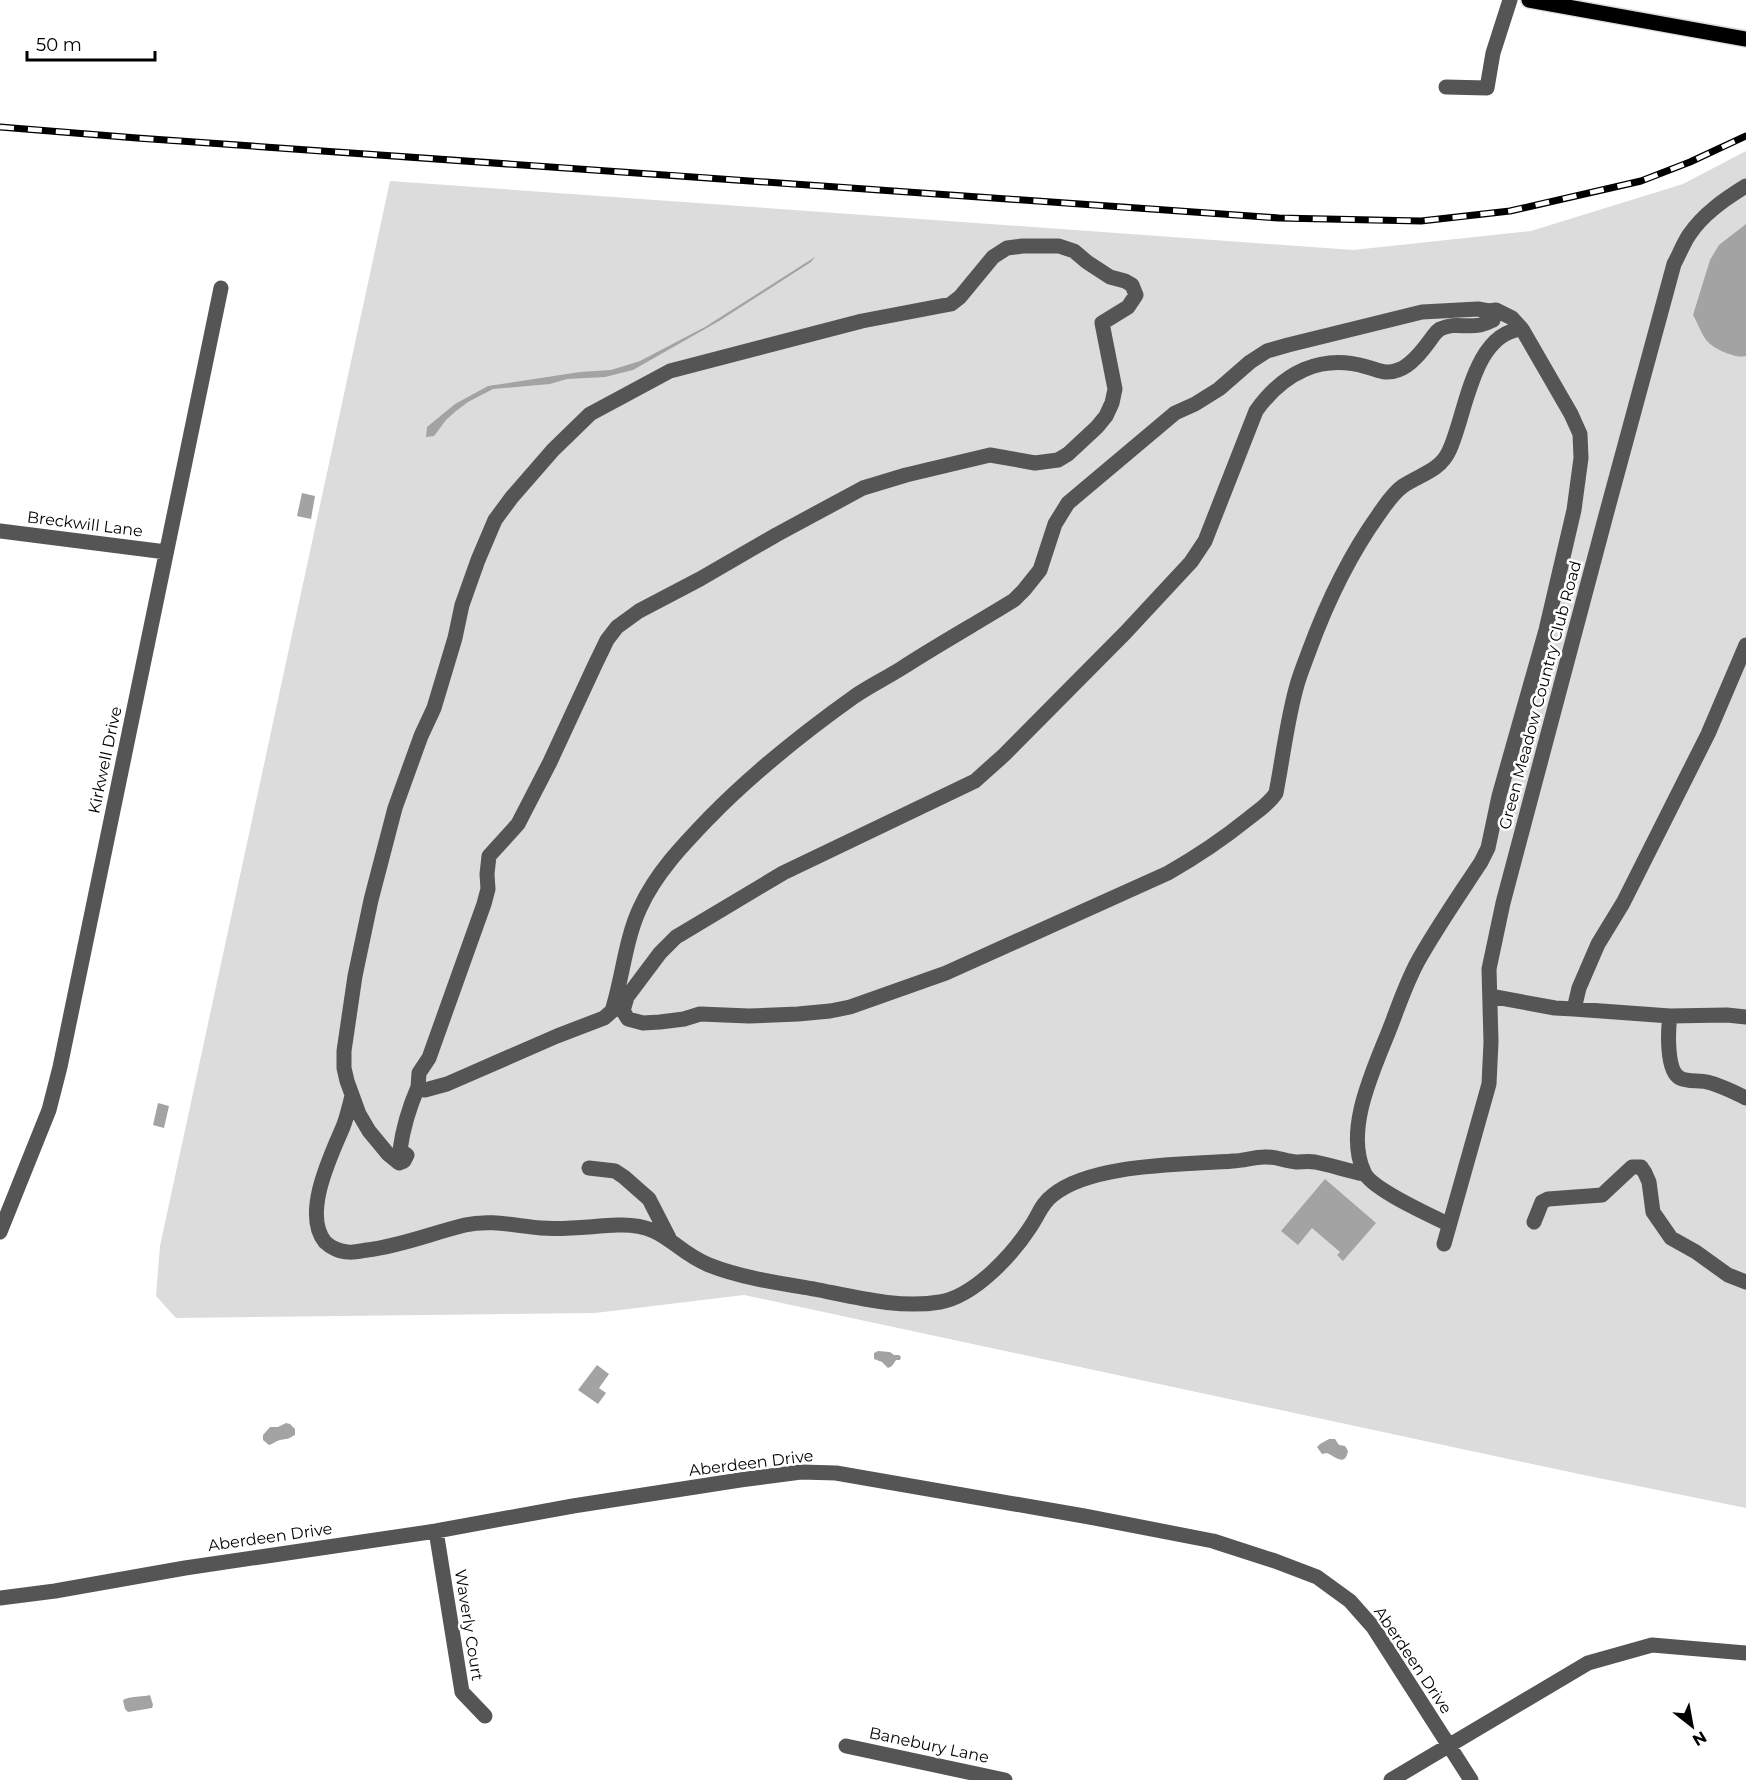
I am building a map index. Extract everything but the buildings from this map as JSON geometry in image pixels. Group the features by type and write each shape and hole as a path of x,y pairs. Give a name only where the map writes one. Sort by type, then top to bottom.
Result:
{"main road":[{"path":"1529,0 1746,39"}],"street":[{"path":"1446,87 1487,88 1493,52 1510,0"},
{"name":"Green Meadow Country Club Road","path":"1444,1244 1489,1084 1491,1042 1489,969 1503,903 1674,264 1690,234 1706,215 1726,198 1746,186"},
{"path":"1059,246 1074,252 1110,278 1132,285 1136,295 1128,307 1102,323 1115,389 1112,403 1106,416 1097,427 1068,454 1058,460 1035,463 990,455 863,488 639,611 617,627 607,640 550,762 518,824 489,856 488,889 484,904 429,1058 419,1073 418,1087 406,1116 402,1136 400,1150 406,1155 404,1161 399,1163 388,1154 369,1131 359,1114 344,1068 344,1051 355,976 371,900 395,808 421,736 434,708 462,606 478,560 495,520 553,450 590,414 670,371 862,321 951,304 960,297 993,257 1007,248 1059,246"},
{"name":"Kirkwell Drive","path":"0,1232 49,1110 60,1067 220,288"},
{"path":"618,1007 631,936 639,909 651,887 689,839 727,800 765,766 857,695 1014,600 1040,570 1054,524 1068,503 1175,413 1219,389 1266,351 1422,312 1496,310 1512,318 1522,329 1580,434 1581,458 1574,510 1546,630 1498,795 1488,848 1419,959 1404,988 1367,1084 1359,1115 1358,1141 1364,1174"},
{"path":"418,1087 425,1090 447,1084 604,1018 627,997 676,937 783,873 975,781 1004,755 1125,633 1191,562 1205,541 1256,411 1266,396 1280,382 1299,371 1320,364 1347,363 1383,373 1397,371 1408,365 1437,330 1452,324 1480,325 1493,321 1493,315 1489,311"},
{"path":"618,1007 628,1019 651,1023 700,1014 749,1016 798,1014 850,1007 946,973 1168,873 1194,858 1239,826 1271,801 1276,793 1297,686 1323,614 1340,577 1389,500 1402,486 1433,470 1449,452 1484,354 1501,336 1522,329"},
{"name":"Breckwill Lane","path":"0,531 166,552"},
{"path":"1574,1009 1579,988 1598,944 1623,903 1708,734 1746,645"},
{"path":"1490,996 1555,1008 1670,1016 1746,1017"},
{"path":"1670,1016 1669,1045 1675,1074 1681,1079 1707,1082 1746,1098"},
{"path":"352,1096 345,1124 321,1184 317,1208 317,1225 326,1244 348,1252 377,1248 470,1224 510,1223 559,1229 625,1225 647,1228 669,1238 690,1256 729,1272 870,1300 918,1305 945,1301 983,1280 1018,1243 1031,1226 1042,1205 1055,1193 1075,1182 1108,1173 1179,1163 1234,1161 1266,1156 1294,1161 1313,1161 1364,1174 1380,1188 1448,1224"},
{"path":"1534,1222 1542,1202 1548,1199 1602,1195 1632,1167 1641,1167 1648,1182 1653,1212 1671,1238 1696,1252 1728,1275 1746,1282"},
{"path":"589,1168 615,1171 624,1177 649,1199 669,1238"},
{"name":"Aberdeen Drive","path":"0,1598 436,1531 584,1504 801,1472 836,1473 1213,1541 1317,1577 1350,1601 1373,1627 1471,1780"},
{"name":"Waverly Court","path":"436,1531 462,1692 485,1716"},
{"path":"1391,1780 1588,1663 1652,1645 1746,1653"},
{"name":"Banebury Lane","path":"846,1746 1005,1780"}],"shaded area":[{"path":"1746,151 1746,1508 744,1295 595,1313 176,1318 156,1296 160,1246 390,181 1353,250 1531,231 1683,184"},
{"path":"1746,224 1746,356 1742,357 1725,353 1710,344 1693,315 1710,260 1719,245"},
{"path":"815,257 811,262 719,321 633,370 605,377 567,379 550,384 493,389 468,402 446,420 434,436 426,437 427,427 455,404 488,386 580,372 611,370 640,361 705,327"},
{"path":"302,493 315,496 311,519 297,516"},
{"path":"158,1103 169,1106 164,1128 153,1125"},
{"path":"1325,1179 1376,1223 1343,1261 1337,1255 1340,1252 1312,1228 1298,1245 1281,1231"},
{"path":"878,1351 899,1355 900,1360 896,1360 888,1368 882,1362 874,1359 874,1353"},
{"path":"597,1365 609,1374 599,1388 606,1393 598,1404 578,1390"},
{"path":"286,1423 295,1429 295,1435 269,1445 263,1440 263,1435 270,1427 278,1427"},
{"path":"1329,1439 1335,1439 1339,1445 1345,1446 1348,1451 1345,1459 1340,1460 1327,1453 1322,1454 1317,1447"},
{"path":"150,1695 152,1708 128,1712 125,1709 123,1700"}],"railway":[{"path":"0,127 1279,218 1421,221 1510,211 1641,181 1690,162 1746,136"}]}
